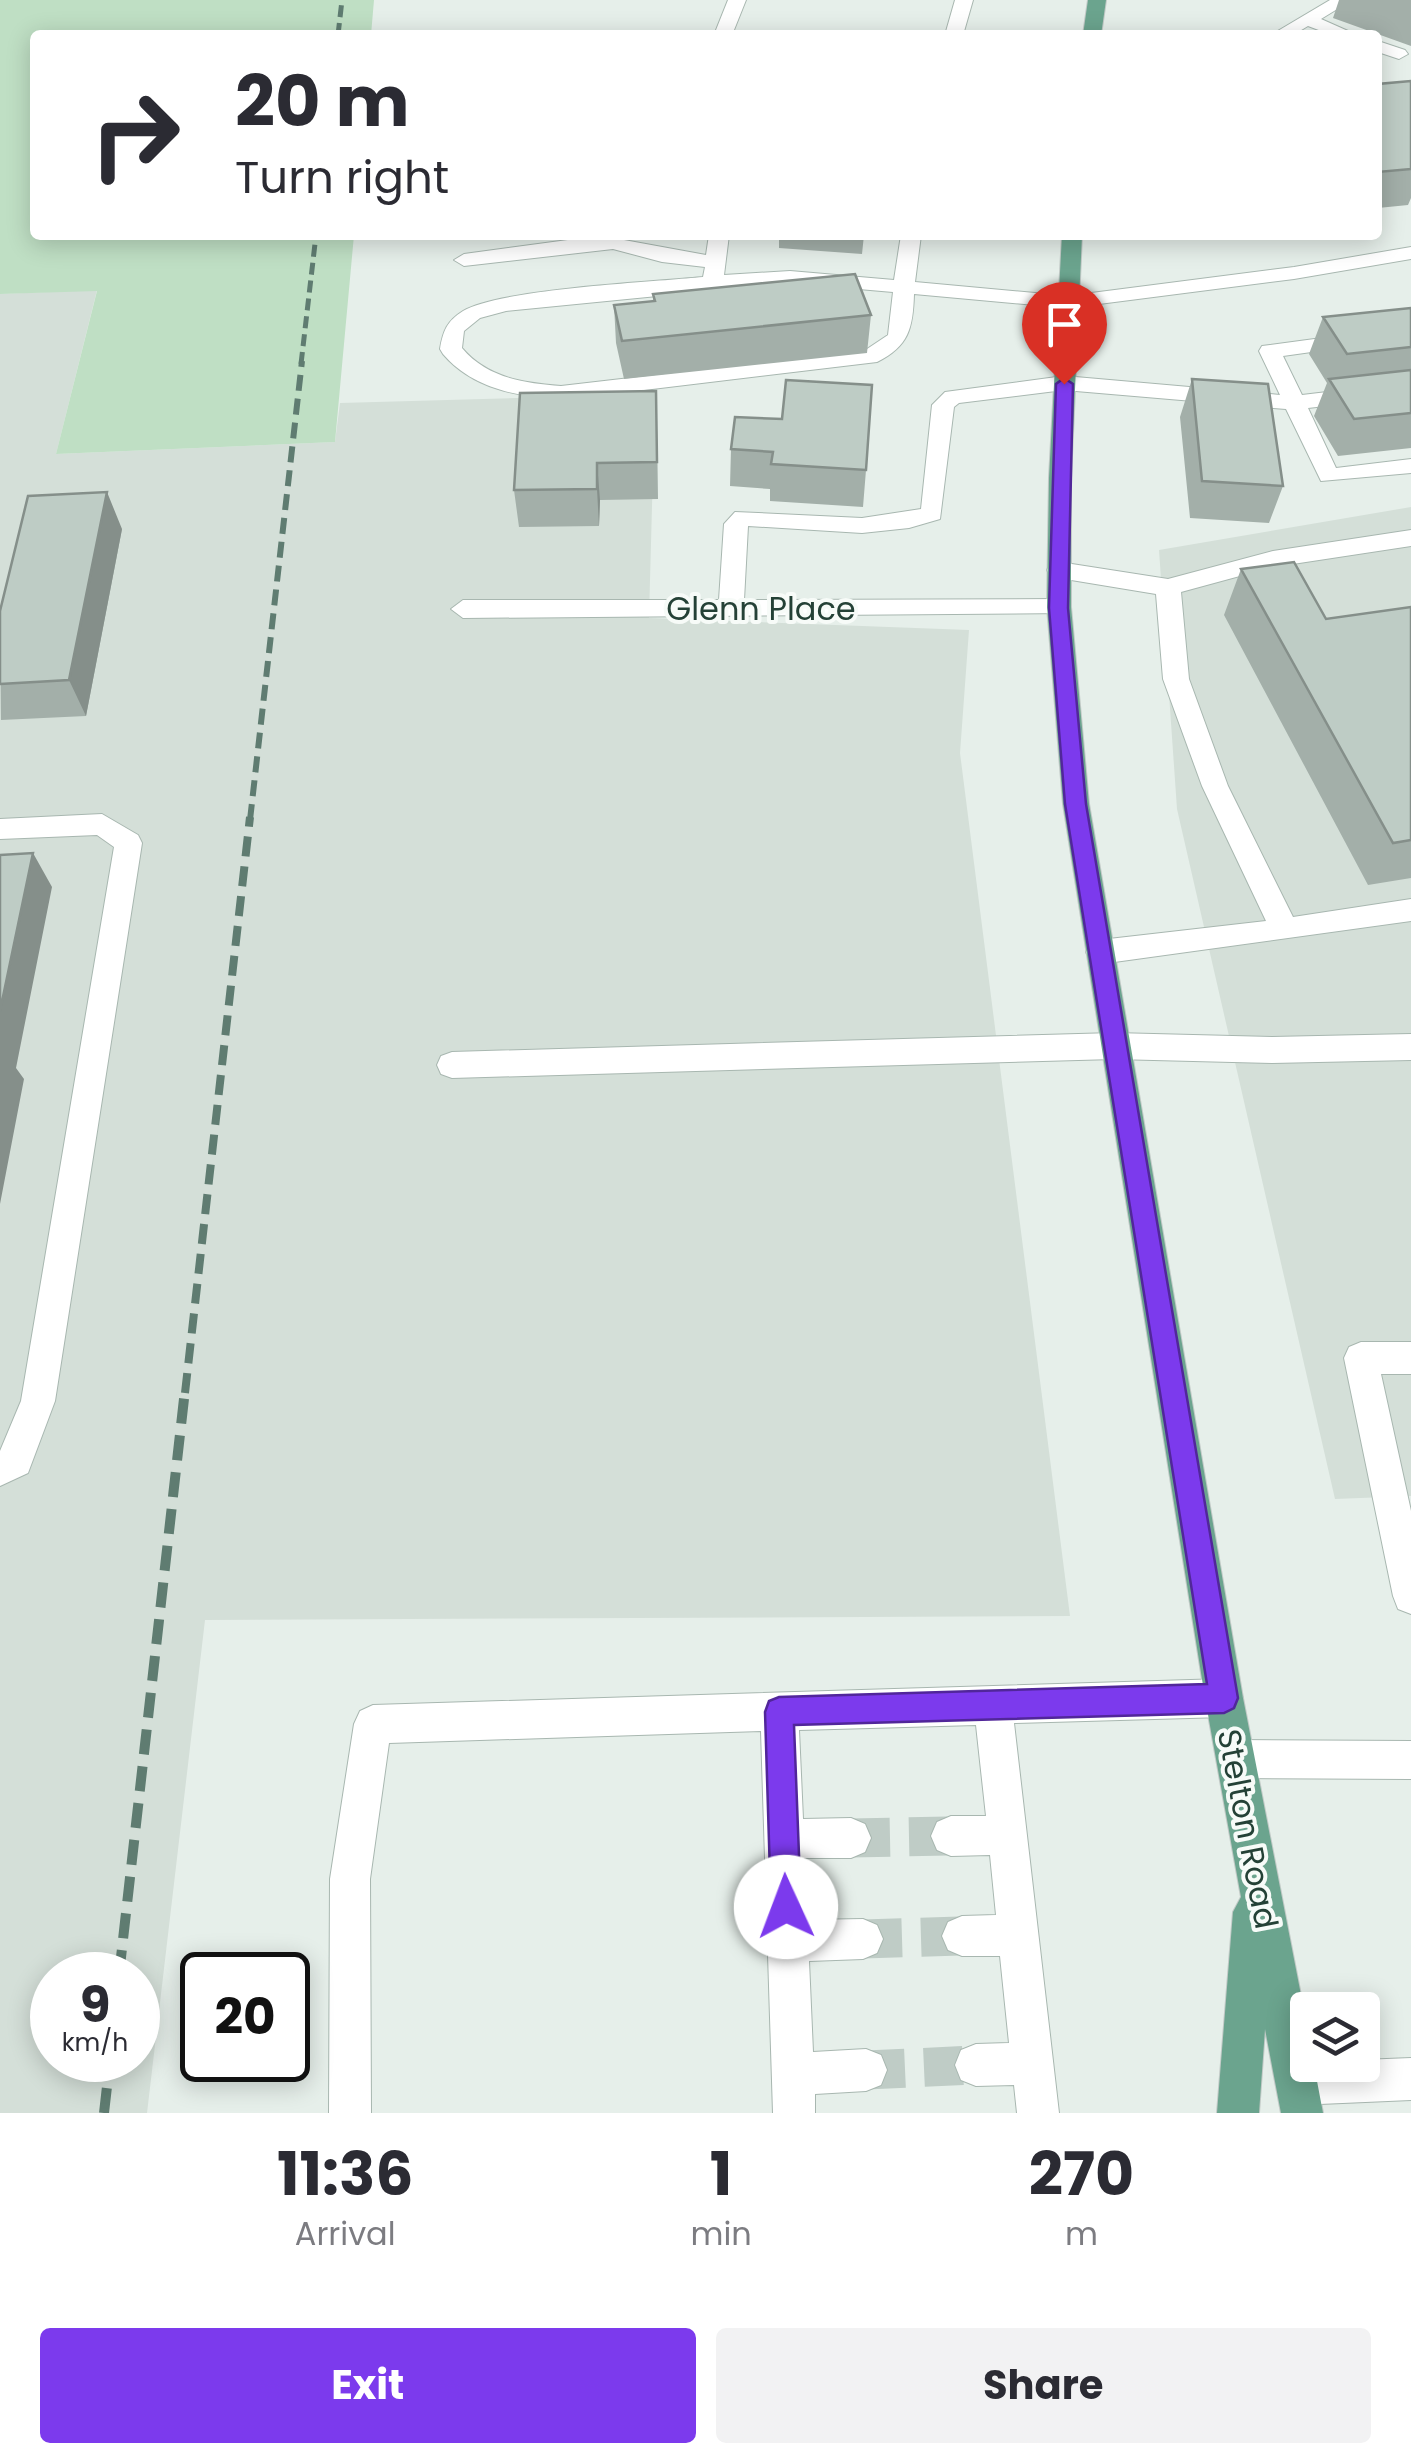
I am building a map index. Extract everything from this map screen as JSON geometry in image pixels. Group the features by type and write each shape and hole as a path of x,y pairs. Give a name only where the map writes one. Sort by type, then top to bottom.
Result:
{"main road":[{"path":"1094,30 1097,0"},
{"name":"Stelton Road","path":"1072,240 1058,608 1076,804 1224,1698 1300,2098"},
{"path":"1238,2113 1256,1869"}],"street":[{"path":"725,30 737,0"},
{"path":"955,30 964,0"},
{"path":"1291,30 1343,0"},
{"path":"1310,21 1334,30"},
{"path":"1382,47 1400,54"},
{"path":"464,260 607,240"},
{"path":"617,240 713,272"},
{"path":"713,272 718,240"},
{"path":"911,240 904,288 904,327 890,348 868,358 599,392 526,391 491,380 462,364 451,349 454,329 473,314 504,304 713,272 790,277 904,288 1068,302 1411,254"},
{"path":"1411,332 1270,351 1329,476 1411,466"},
{"path":"862,339 899,335"},
{"path":"491,380 622,370"},
{"path":"731,608 736,524 743,517 861,526 906,523 932,514 943,405 954,396 1064,384 1296,402 1411,389"},
{"path":"1059,570 1168,587 1273,559 1411,538"},
{"path":"1168,587 1176,679 1215,786 1285,930"},
{"name":"Glenn Place","path":"463,608 1058,608"},
{"path":"0,828 102,824 128,843 38,1401 16,1461 0,1469"},
{"path":"1100,952 1411,910"},
{"path":"452,1065 1114,1046 1324,1050 1411,1046"},
{"path":"1411,1358 1362,1358 1411,1596"},
{"path":"350,2113 350,1879 373,1724 1224,1698"},
{"path":"993,1705 1038,2113"},
{"path":"779,1712 794,2093 866,2070"},
{"path":"1236,1759 1411,1760"},
{"path":"951,1836 1007,1836"},
{"path":"784,1839 850,1838"},
{"path":"962,1936 1018,1935"},
{"path":"787,1942 864,1939"},
{"path":"976,2066 1032,2063"},
{"path":"1300,2098 1411,2079"}],"shaded area":[{"path":"97,290 56,454 335,442 340,403 655,394 649,618 969,630 960,753 1070,1616 205,1620 160,2002 160,1952 30,1952 30,2082 151,2082 147,2113 0,2113 0,294"},
{"path":"1411,507 1411,1496 1335,1499 1177,809 1159,550"}],"green space":[{"path":"0,0 374,0 371,30 30,30 30,240 354,240 335,442 56,454 97,291 0,294"}],"building":[{"path":"1411,81 1411,169 1382,172 1382,84"},
{"path":"855,274 871,315 622,341 614,305 655,301 653,294"},
{"path":"1411,308 1411,347 1347,354 1323,317"},
{"path":"1411,370 1411,413 1354,419 1329,379"},
{"path":"1192,379 1268,384 1283,486 1202,481"},
{"path":"786,380 872,385 866,470 771,464 773,452 731,449 735,417 782,419"},
{"path":"656,391 657,462 597,463 597,489 514,490 520,393"},
{"path":"107,492 69,680 0,684 0,611 28,496"},
{"path":"1294,562 1326,619 1411,607 1411,840 1393,843 1241,569"},
{"path":"33,853 0,1011 0,855"}],"tunnel":[{"path":"851,1838 951,1836"},
{"path":"863,1939 962,1936"},
{"path":"866,2070 976,2065"}],"railway":[{"path":"339,30 342,0"},
{"path":"301,364 315,240"},
{"path":"250,820 302,361"},
{"path":"185,1393 250,817"},
{"path":"122,1952 185,1390"},
{"path":"104,2113 108,2082"}],"route":[{"path":"786,1907 779,1712 1224,1698 1076,804 1058,608 1064,384"}]}
